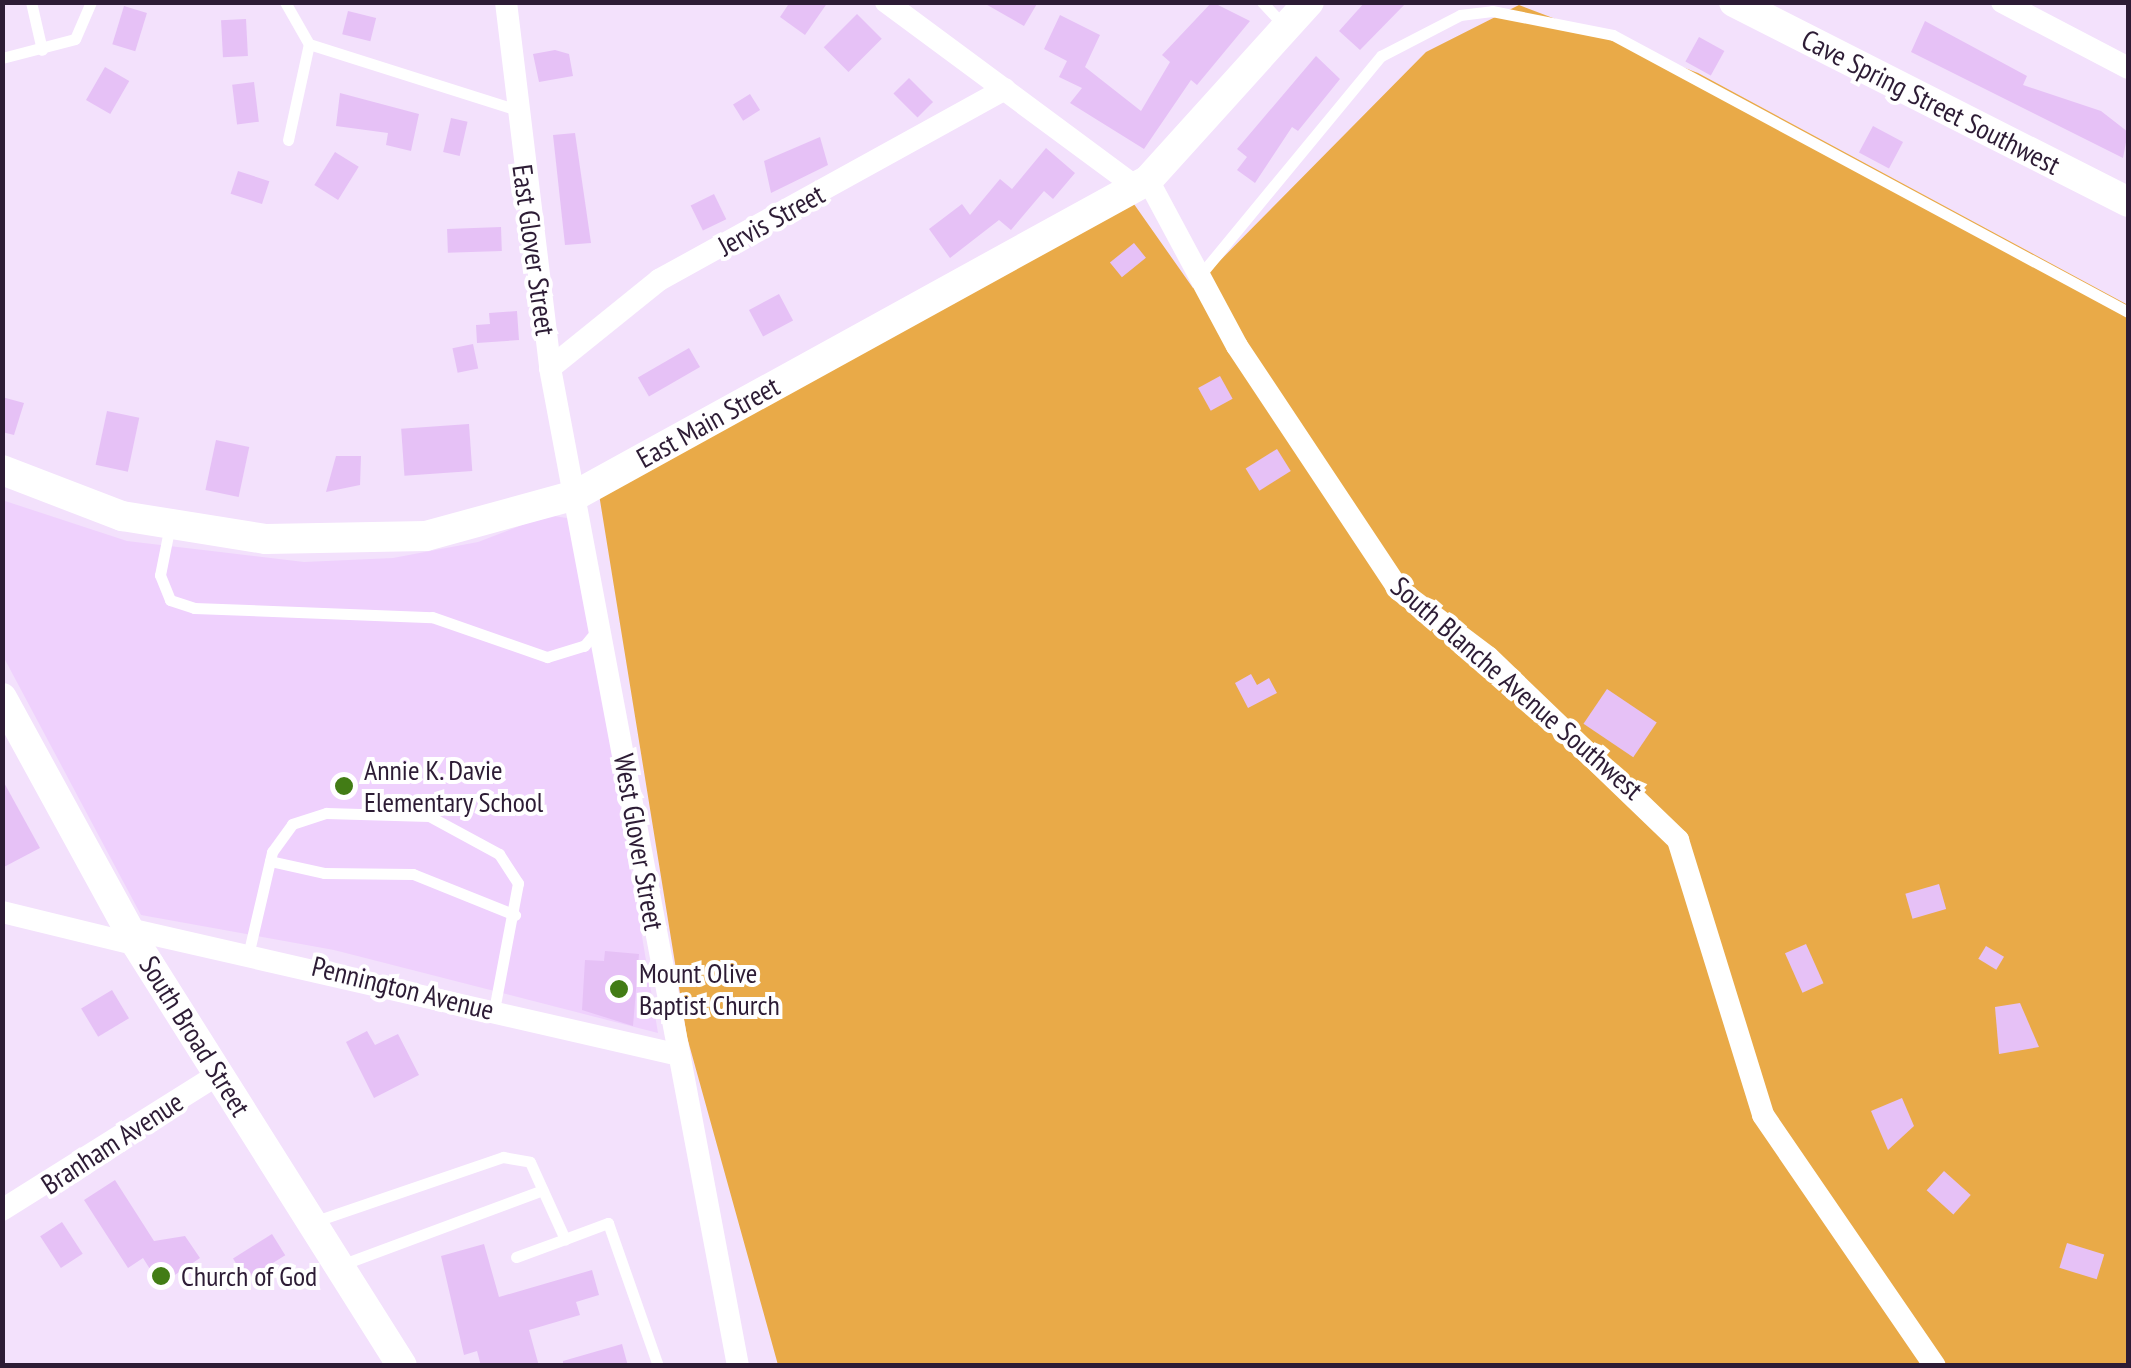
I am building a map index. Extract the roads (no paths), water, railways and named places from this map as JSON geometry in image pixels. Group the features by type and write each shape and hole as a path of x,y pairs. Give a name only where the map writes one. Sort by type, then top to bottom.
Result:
{"main road":[{"name":"East Main Street","path":"2,470 79,504 170,526 362,542 472,528 576,496 1142,184 1309,2"},
{"name":"Cave Spring Street Southwest","path":"1745,5 2128,202"},
{"name":"South Broad Street","path":"2,698 133,937 402,1366"}],"street":[{"name":"East Glover Street","path":"506,2 514,109 550,368 576,496"},
{"path":"886,2 1142,184"},
{"path":"2002,2 2128,68"},
{"name":"Jervis Street","path":"550,368 659,280 1005,89"},
{"name":"South Blanche Avenue Southwest","path":"1142,184 1201,274 1342,516 1398,590 1488,657 1678,840 1763,1115 1934,1366"},
{"name":"West Glover Street","path":"576,496 676,1054 738,1366"},
{"name":"Pennington Avenue","path":"2,912 133,937 249,951 676,1054"},
{"name":"Branham Avenue","path":"2,1210 220,1073"}],"lane":[{"path":"31,2 42,50"},
{"path":"2,58 75,39 91,2"},
{"path":"285,2 309,44 288,140"},
{"path":"1262,2 1287,29"},
{"path":"1201,274 1380,56 1460,15 1492,12 1614,35 2128,312"},
{"path":"309,44 514,109"},
{"path":"170,526 160,574 170,600 182,604 455,621 547,656 584,646 600,627"},
{"path":"249,951 278,836 304,817 429,816 511,867 515,915 494,1010"},
{"path":"270,860 324,873 413,874 515,915"},
{"path":"312,1223 504,1157 530,1162 566,1240"},
{"path":"338,1266 543,1190"},
{"path":"516,1256 608,1223 658,1366"}],"place":[{"name":"Annie K. Davie Elementary School","path":"344,786"},
{"name":"Mount Olive Baptist Church","path":"619,989"},
{"name":"Church of God","path":"161,1276"}]}
